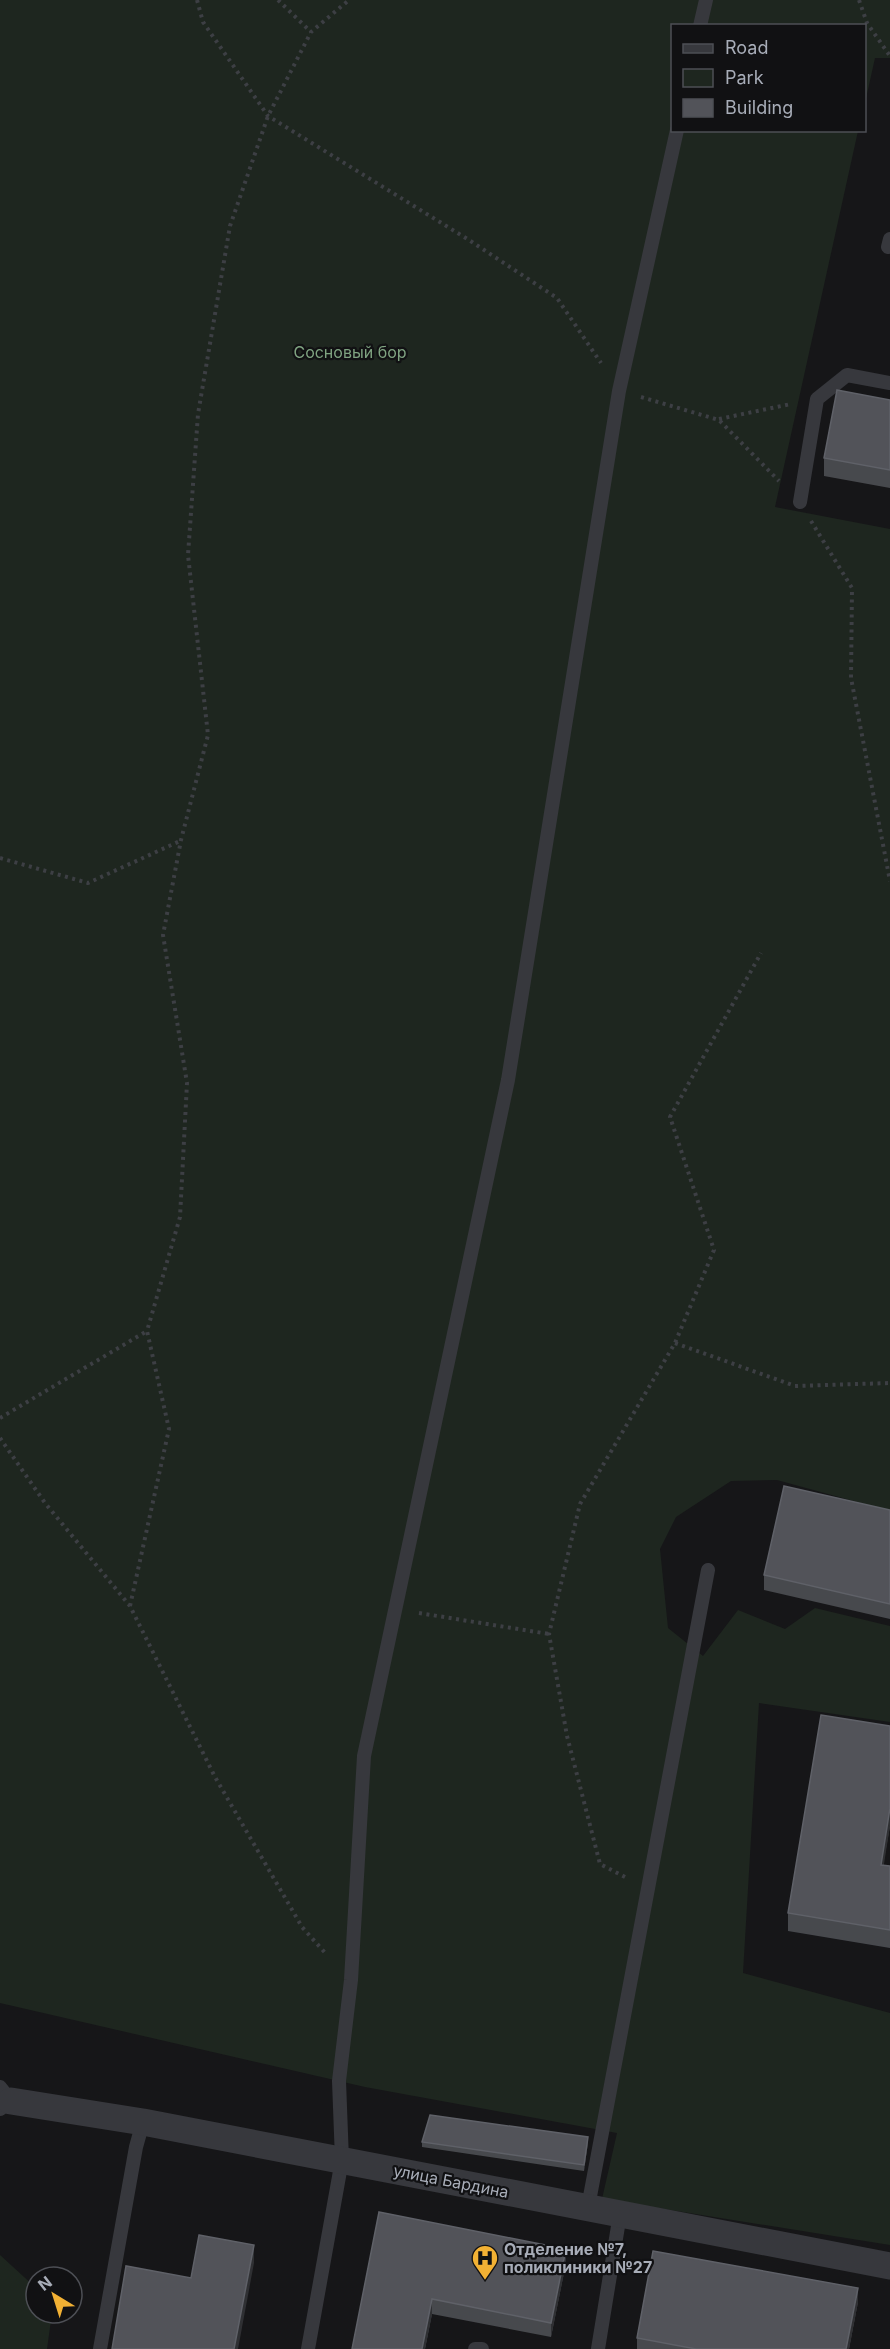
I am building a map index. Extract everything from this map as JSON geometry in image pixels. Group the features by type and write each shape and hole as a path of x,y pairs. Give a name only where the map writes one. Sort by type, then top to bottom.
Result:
{"street":[{"name":"улица Бардина","path":"4,2099 143,2122 890,2266"}],"lane":[{"path":"700,24 706,0"},
{"path":"309,2349 342,2160 339,2081 351,1980 364,1756 508,1080 619,391 677,132"},
{"path":"800,502 817,399 848,375 890,383"},
{"path":"588,2207 708,1570"},
{"path":"100,2349 136,2147 143,2122"},
{"path":"598,2349 620,2214"},
{"path":"475,2349 482,2349"}],"path":[{"path":"197,0 203,22 268,116 469,240 557,298 619,391 719,420 817,399"},
{"path":"278,0 310,32"},
{"path":"130,1606 169,1429 147,1331 180,1217 187,1083 162,934 181,840 208,735 188,555 198,414 230,226 268,116 310,32 349,0"},
{"path":"859,0 867,23 890,56"},
{"path":"719,420 800,502 852,588 851,678 890,881"},
{"path":"0,858 88,883 181,840"},
{"path":"647,1888 600,1864 567,1736 549,1634 580,1504 675,1343 714,1250 670,1117 760,953"},
{"path":"0,1418 147,1331"},
{"path":"675,1343 795,1386 890,1383"},
{"path":"0,1438 45,1503 130,1606 215,1777 302,1927 351,1980"},
{"path":"395,1610 549,1634"}],"green space":[{"name":"Сосновый бор","path":"0,0 890,0 890,58 875,58 866,98 866,24 671,24 671,132 858,132 775,507 890,529 890,1511 777,1480 731,1481 676,1517 660,1549 668,1628 703,1656 738,1610 785,1629 815,1608 890,1626 890,1722 759,1703 743,1973 890,2013 890,2245 602,2199 617,2133 365,2087 0,2003"},
{"path":"0,2255 24,2277 24,2325 50,2325 47,2349 0,2349"}],"building":[{"path":"837,390 890,400 890,470 824,458"},
{"path":"784,1486 890,1510 890,1604 764,1575"},
{"path":"821,1715 890,1726 890,1808 881,1865 890,1866 890,1930 788,1913"},
{"path":"430,2115 588,2137 584,2165 422,2142"},
{"path":"379,2212 566,2249 551,2323 432,2299 422,2349 352,2349"},
{"path":"199,2235 254,2245 234,2349 112,2349 126,2266 191,2278"},
{"path":"653,2251 858,2288 846,2349 696,2349 637,2338"}],"place":[{"name":"Отделение №7, поликлиники №27","path":"485,2281"}]}
